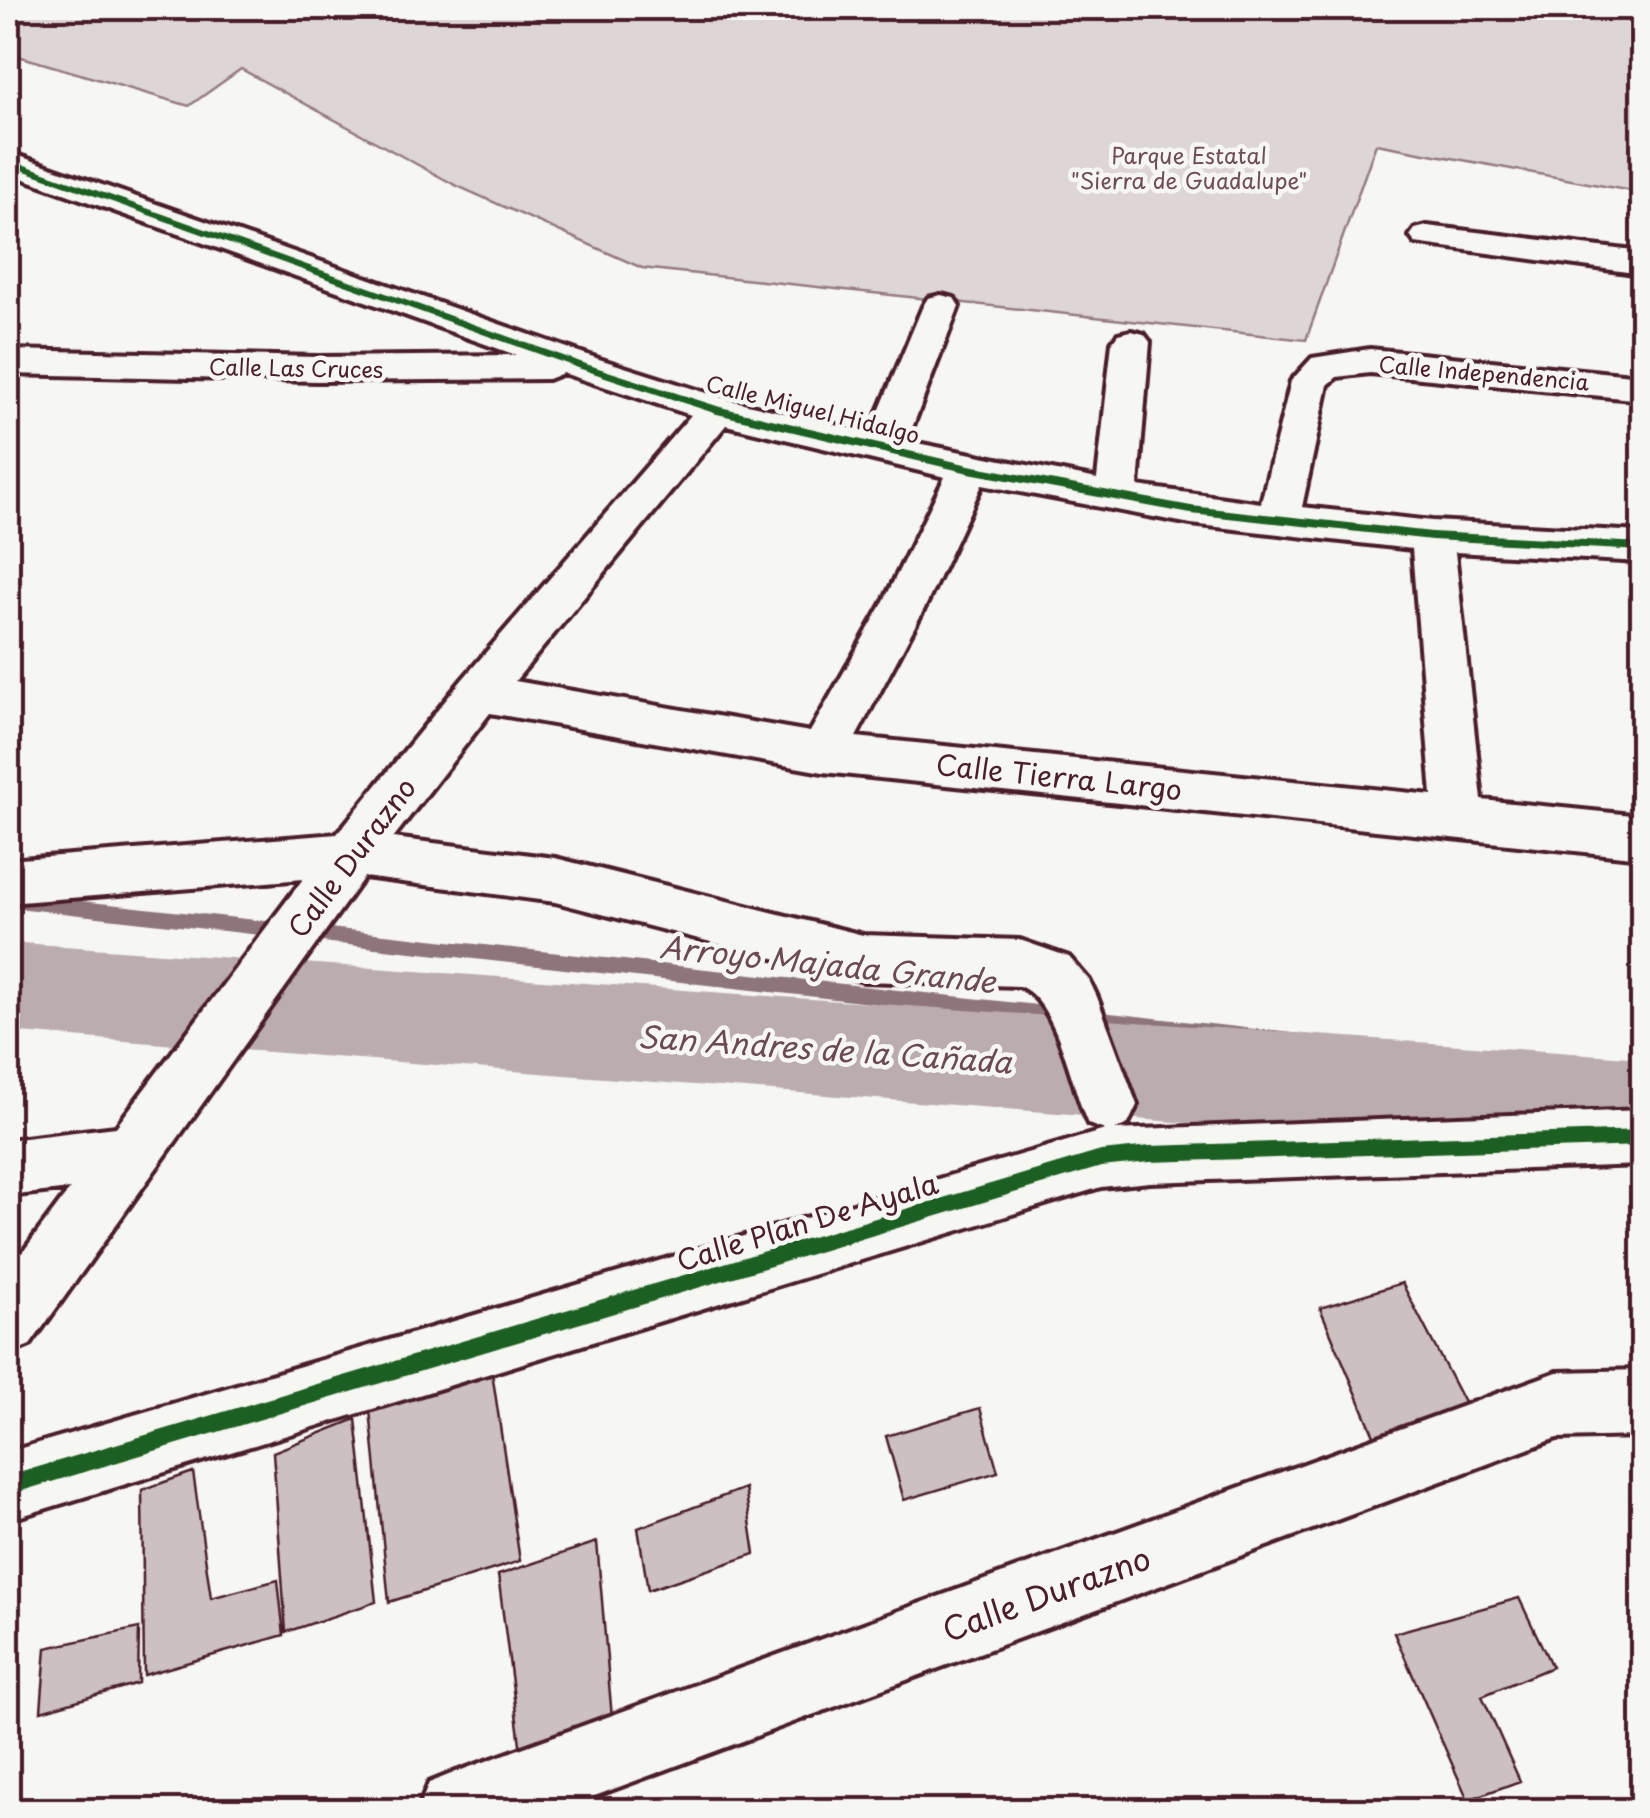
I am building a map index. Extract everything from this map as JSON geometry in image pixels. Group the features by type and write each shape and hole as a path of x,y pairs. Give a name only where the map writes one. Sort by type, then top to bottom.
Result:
{"street":[{"name":"Calle Miguel Hidalgo","path":"8,162 718,410 969,468 1116,496 1278,520 1432,536 1642,547"},
{"path":"1427,236 1642,263"},
{"path":"884,449 941,306"},
{"path":"1116,496 1131,342"},
{"name":"Calle Las Cruces","path":"8,362 317,370 584,366"},
{"name":"Calle Independencia","path":"1278,520 1310,381 1326,366 1386,362 1642,388"},
{"name":"Calle Durazno","path":"8,1322 351,854 479,693 718,410"},
{"path":"823,753 904,605 969,468"},
{"path":"1432,536 1459,816"},
{"name":"Calle Tierra Largo","path":"479,693 823,753 1642,837"},
{"path":"8,881 351,854 556,880 863,958 1020,964 1050,974 1070,998 1108,1105"},
{"name":"Calle Plan De Ayala","path":"8,1486 1101,1159 1150,1154 1642,1138"},
{"path":"8,1168 134,1153"},
{"name":"Calle Durazno","path":"456,1810 1558,1405 1642,1403"}],"green space":[{"name":"Parque Estatal \"Sierra de Guadalupe\"","path":"8,8 1642,8 1642,193 1376,144 1306,340 642,268 455,185 241,69 189,106 8,53"}],"building":[{"path":"1402,1283 1474,1422 1379,1447 1320,1308"},
{"path":"492,1372 520,1561 389,1602 370,1410"},
{"path":"980,1408 998,1472 904,1500 886,1436"},
{"path":"356,1419 376,1602 286,1632 273,1452"},
{"path":"193,1472 211,1598 278,1580 284,1635 144,1675 142,1490"},
{"path":"745,1488 755,1554 648,1590 638,1528"},
{"path":"597,1542 614,1742 524,1775 498,1575"},
{"path":"1519,1598 1552,1667 1482,1696 1520,1781 1468,1800 1394,1633"},
{"path":"139,1628 138,1683 41,1711 46,1648"}],"waterway":[{"name":"Arroyo Majada Grande","path":"8,900 1642,1080"},
{"name":"San Andres de la Cañada","path":"8,987 1642,1108"}],"cycle path":[{"path":"8,162 717,410 969,469 1191,510 1432,536 1642,547"},
{"path":"8,1486 1101,1159 1150,1154 1642,1138"}]}
